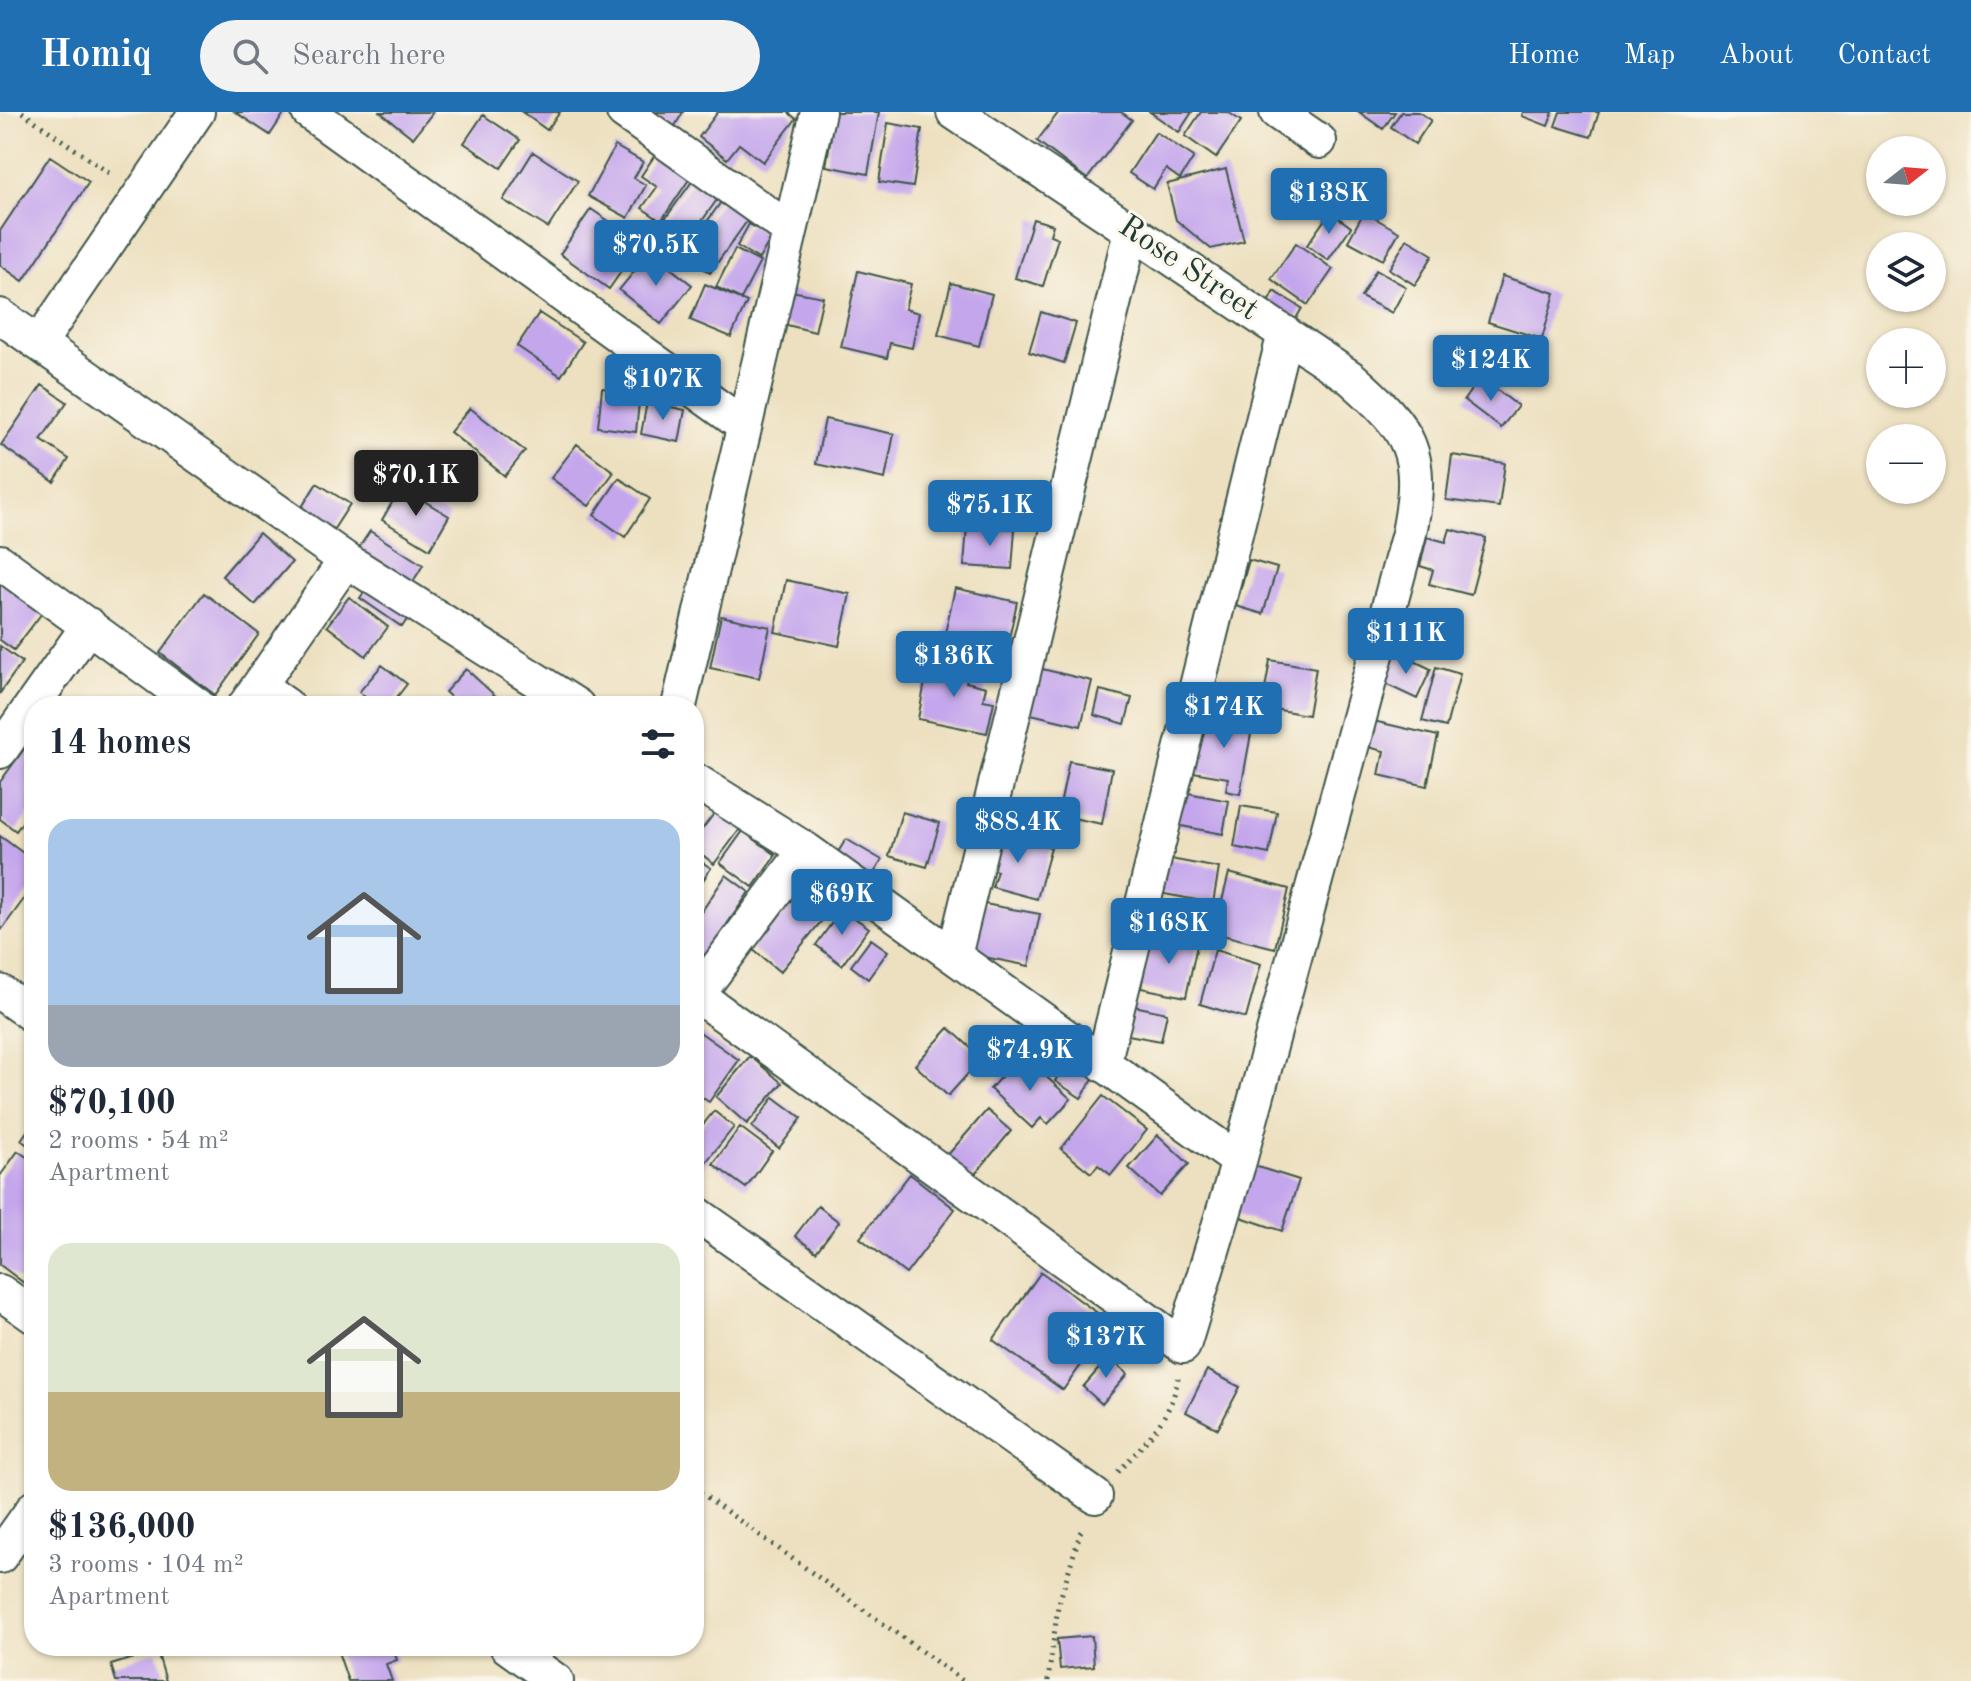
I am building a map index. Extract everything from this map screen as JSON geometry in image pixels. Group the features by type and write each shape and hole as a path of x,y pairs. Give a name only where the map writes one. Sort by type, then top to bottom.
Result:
{"street":[{"path":"39,343 197,112"},
{"path":"309,112 743,425"},
{"path":"624,112 790,230"},
{"path":"681,696 818,112"},
{"name":"Rose Street","path":"954,112 1351,378 1390,412 1408,440 1415,467 1417,494 1409,533 1239,1161"},
{"path":"1277,112 1319,141"},
{"path":"954,956 1131,231"},
{"path":"0,316 346,560 561,696"},
{"path":"1103,1064 1285,333"},
{"path":"252,696 346,560"},
{"path":"0,562 185,696"},
{"path":"39,696 89,625"},
{"path":"0,751 24,717"},
{"path":"704,786 806,850 1239,1161 1183,1346 704,1002"},
{"path":"704,984 806,850"},
{"path":"0,992 24,1009"},
{"path":"704,1219 1095,1496"},
{"path":"0,1292 24,1309"},
{"path":"0,1556 24,1522"},
{"path":"521,1656 556,1681"}],"path":[{"path":"22,112 140,195"},
{"path":"1048,1681 1058,1606 1073,1548 1095,1496 1147,1444 1165,1418 1175,1393 1183,1346"},
{"path":"704,1495 963,1681"}],"building":[{"path":"235,112 285,112 270,135"},
{"path":"380,112 433,112 413,138"},
{"path":"522,112 560,112 547,130"},
{"path":"651,112 683,112 675,126"},
{"path":"718,112 788,112 796,119 763,162 739,144 727,159 699,137"},
{"path":"835,112 879,112 868,174 826,166"},
{"path":"1059,112 1121,112 1132,120 1087,179 1037,141"},
{"path":"1150,112 1192,112 1179,132"},
{"path":"1201,112 1228,112 1241,121 1216,158 1185,136"},
{"path":"1359,112 1395,112 1383,129"},
{"path":"1401,112 1419,112 1431,120 1415,144 1391,127"},
{"path":"1523,112 1553,112 1548,126 1522,116"},
{"path":"1560,112 1599,112 1591,137 1555,126"},
{"path":"483,115 520,140 501,168 464,143"},
{"path":"888,123 922,129 913,187 879,182"},
{"path":"1156,132 1194,157 1180,179 1166,169 1153,189 1129,173"},
{"path":"615,146 643,162 634,178 646,185 628,218 588,196"},
{"path":"659,149 694,172 661,221 642,208 657,187 641,176"},
{"path":"533,152 578,181 548,228 503,200"},
{"path":"50,156 89,182 23,281 0,265 0,231"},
{"path":"1226,169 1244,241 1211,249 1176,220 1167,184"},
{"path":"696,176 721,194 680,252 655,233"},
{"path":"726,195 752,214 710,273 684,254"},
{"path":"591,209 641,243 609,289 560,254"},
{"path":"1330,212 1351,227 1328,260 1307,245"},
{"path":"1364,212 1399,232 1383,260 1348,241"},
{"path":"1033,219 1053,225 1050,235 1058,238 1043,286 1015,278"},
{"path":"749,224 772,236 759,259 737,246"},
{"path":"1407,239 1433,255 1415,285 1389,269"},
{"path":"1296,243 1333,269 1308,305 1271,279"},
{"path":"735,249 760,262 741,299 716,287"},
{"path":"650,252 692,285 661,324 619,290"},
{"path":"1376,270 1406,287 1392,313 1361,297"},
{"path":"858,271 911,284 905,309 919,313 912,348 890,343 887,358 841,347"},
{"path":"1502,276 1555,293 1542,339 1488,322"},
{"path":"951,283 992,294 979,346 938,335"},
{"path":"705,284 747,302 731,337 690,320"},
{"path":"786,290 823,297 815,332 779,323"},
{"path":"1274,291 1302,308 1293,324 1265,308"},
{"path":"1041,312 1076,323 1064,363 1029,352"},
{"path":"539,313 583,342 561,376 517,346"},
{"path":"1480,377 1518,406 1501,428 1464,400"},
{"path":"42,385 67,402 41,440 69,459 54,482 1,445"},
{"path":"602,388 640,392 636,432 598,427"},
{"path":"647,402 685,410 679,442 641,434"},
{"path":"470,408 525,451 505,476 450,432"},
{"path":"825,419 894,434 885,479 816,464"},
{"path":"577,444 614,472 589,506 551,478"},
{"path":"1452,455 1505,463 1499,507 1446,500"},
{"path":"619,478 650,499 625,537 594,515"},
{"path":"317,483 350,504 330,535 297,515"},
{"path":"401,487 449,516 430,549 382,520"},
{"path":"967,526 1015,529 1012,569 964,566"},
{"path":"1450,529 1486,538 1471,595 1429,584 1433,570 1420,566 1427,537 1446,542"},
{"path":"370,531 423,565 408,590 354,555"},
{"path":"259,533 292,562 255,605 222,576"},
{"path":"1249,560 1277,568 1263,614 1236,606"},
{"path":"0,568 48,605 14,650 0,640"},
{"path":"786,580 850,594 839,646 775,632"},
{"path":"372,581 413,610 402,627 360,598"},
{"path":"955,588 1017,602 1002,670 940,656"},
{"path":"204,593 259,634 215,695 160,653"},
{"path":"349,597 388,627 366,656 327,626"},
{"path":"721,616 770,627 759,678 710,668"},
{"path":"0,646 22,662 0,693"},
{"path":"1395,652 1431,669 1417,699 1381,682"},
{"path":"1270,660 1316,668 1308,715 1262,707"},
{"path":"929,661 969,669 966,682 986,687 983,700 994,702 987,733 918,719"},
{"path":"382,665 407,684 398,696 364,696 359,692"},
{"path":"1436,667 1460,674 1446,727 1422,721"},
{"path":"1038,668 1092,681 1081,726 1027,713"},
{"path":"466,669 495,696 449,696 445,692"},
{"path":"1100,690 1132,698 1125,724 1094,715"},
{"path":"1204,714 1253,723 1240,794 1226,791 1228,778 1193,772"},
{"path":"1369,720 1438,736 1427,786 1379,775 1384,751 1364,746"},
{"path":"24,749 24,820 16,831 0,819 0,782"},
{"path":"1069,761 1112,769 1102,824 1058,815"},
{"path":"1183,792 1229,801 1223,834 1176,825"},
{"path":"1241,806 1277,812 1269,854 1234,847"},
{"path":"716,811 740,829 714,864 704,856 704,827"},
{"path":"902,812 940,823 927,867 889,856"},
{"path":"743,831 776,855 753,887 720,863"},
{"path":"996,833 1051,847 1037,899 992,887 997,871 987,868"},
{"path":"0,836 24,854 24,899 0,932"},
{"path":"846,839 882,860 870,880 834,859"},
{"path":"1165,858 1219,868 1213,903 1159,893"},
{"path":"704,863 711,868 704,879"},
{"path":"1229,873 1289,889 1275,948 1214,933"},
{"path":"726,875 749,892 704,958 704,908"},
{"path":"799,878 833,907 780,972 745,943"},
{"path":"979,903 1040,914 1029,966 969,954"},
{"path":"842,909 869,928 842,965 816,945"},
{"path":"1151,936 1197,945 1186,997 1141,988"},
{"path":"871,939 888,951 868,979 851,966"},
{"path":"1215,950 1261,964 1246,1018 1200,1004"},
{"path":"1134,1006 1167,1013 1161,1041 1128,1035"},
{"path":"949,1028 982,1058 948,1096 915,1065"},
{"path":"704,1035 739,1060 709,1102 704,1099"},
{"path":"1021,1054 1071,1099 1048,1124 1041,1118 1032,1128 990,1089"},
{"path":"750,1056 782,1083 747,1124 716,1097"},
{"path":"1067,1061 1094,1077 1081,1098 1055,1081"},
{"path":"1103,1096 1147,1130 1111,1175 1098,1165 1091,1173 1061,1149"},
{"path":"774,1097 802,1118 779,1148 752,1127"},
{"path":"987,1110 1011,1131 971,1179 946,1157"},
{"path":"714,1111 734,1127 704,1164 704,1124"},
{"path":"740,1127 772,1151 746,1188 713,1164"},
{"path":"1158,1135 1189,1164 1160,1196 1129,1168"},
{"path":"18,1151 24,1155 24,1283 0,1265 0,1176"},
{"path":"1251,1165 1299,1180 1282,1231 1235,1215"},
{"path":"910,1174 955,1209 906,1274 860,1238"},
{"path":"818,1206 839,1222 816,1252 795,1236"},
{"path":"1041,1272 1111,1323 1063,1390 993,1340"},
{"path":"1109,1357 1128,1374 1102,1404 1083,1387"},
{"path":"1207,1370 1240,1387 1218,1429 1186,1412"},
{"path":"1092,1636 1094,1666 1060,1669 1057,1639"},
{"path":"141,1656 158,1656 166,1681 116,1681 111,1665"},
{"path":"339,1656 396,1656 397,1660 386,1664 392,1681 348,1681"}]}
